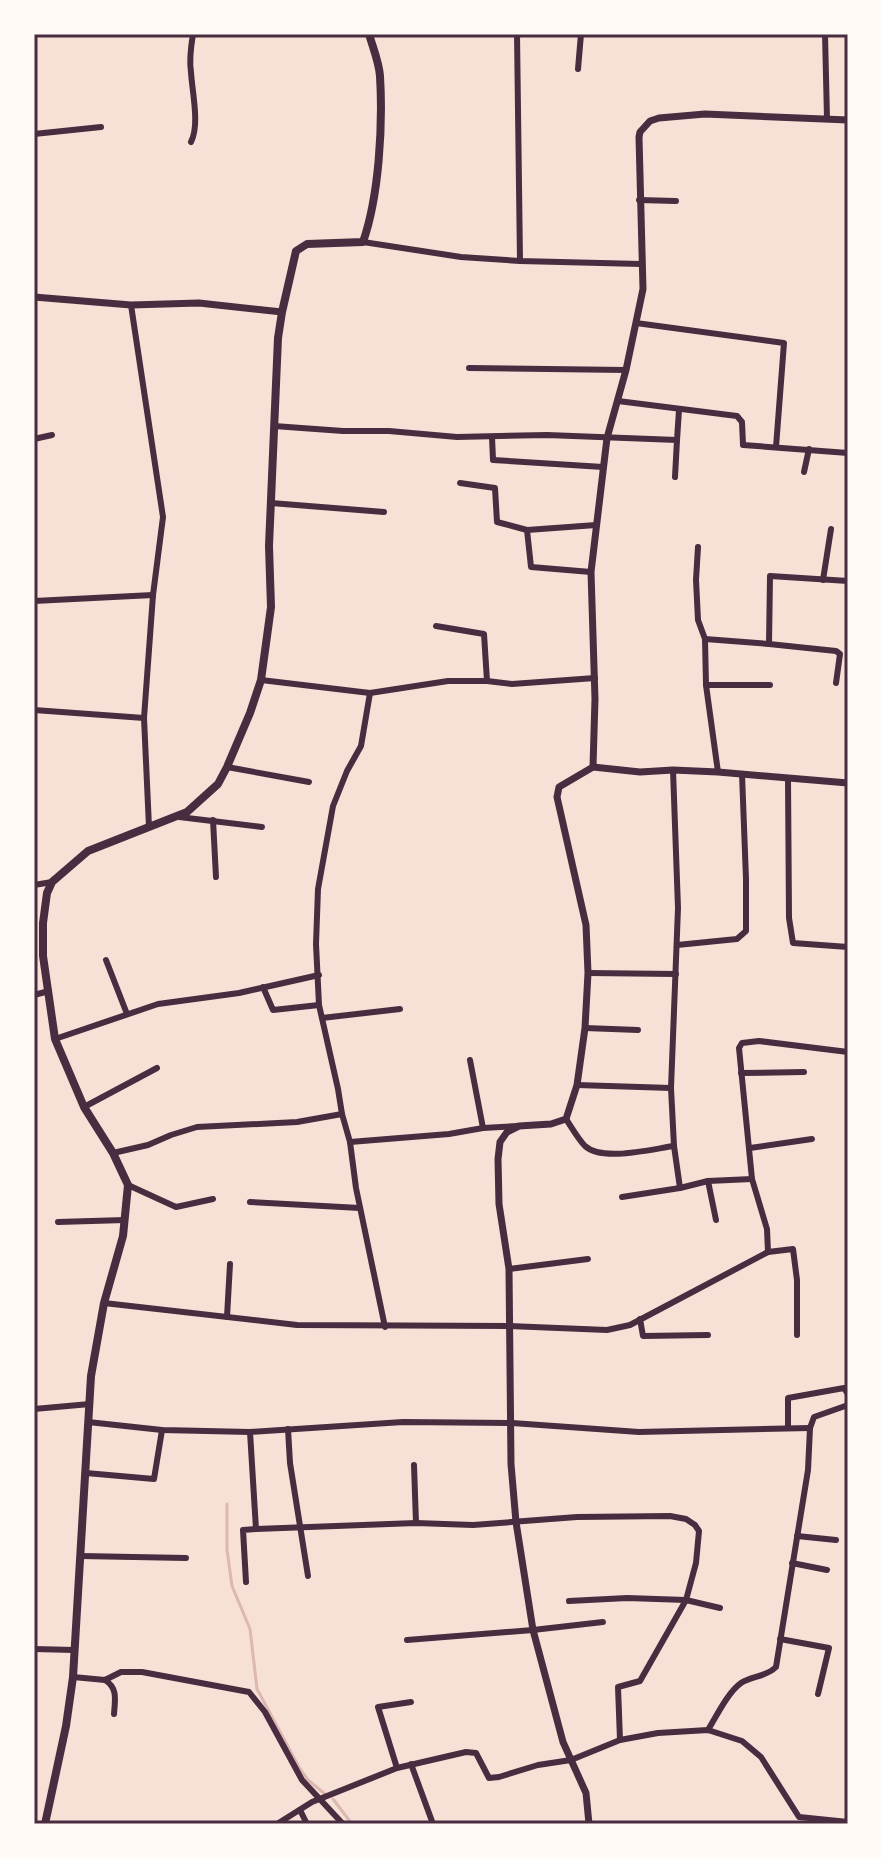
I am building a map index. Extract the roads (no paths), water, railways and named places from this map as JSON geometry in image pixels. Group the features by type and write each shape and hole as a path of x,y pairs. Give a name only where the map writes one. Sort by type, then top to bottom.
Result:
{"main road":[{"path":"45,1824 73,1677 91,1376 104,1303 123,1236 128,1185 113,1153 84,1107 55,1039 43,956 47,893 52,882 88,851 187,812 218,784 250,713 261,680 271,607 269,546 278,338 282,312 294,254 299,248 307,244 363,242 371,220 381,134 380,73 369,34"}],"street":[{"path":"191,142 194,135 194,92 190,70 193,34"},
{"path":"517,34 520,261"},
{"path":"578,69 581,34"},
{"path":"825,34 827,119"},
{"path":"593,767 595,678 591,572 607,438 626,370 643,289 640,132 650,121 659,118 705,114 848,120"},
{"path":"34,134 101,127"},
{"path":"639,200 676,201"},
{"path":"363,242 461,257 641,264"},
{"path":"34,297 131,305 199,303 282,312"},
{"path":"131,305 163,517 153,595 144,718 149,827"},
{"path":"636,323 784,343 776,447"},
{"path":"469,368 626,370"},
{"path":"618,401 737,416 742,422 743,445 848,453"},
{"path":"675,477 679,410"},
{"path":"274,426 457,437 547,435 677,440"},
{"path":"34,439 52,435"},
{"path":"492,437 493,460 603,467"},
{"path":"804,472 809,449"},
{"path":"460,483 495,488 497,522 527,530 596,525"},
{"path":"271,503 384,512"},
{"path":"823,580 831,529"},
{"path":"527,530 531,567 591,572"},
{"path":"698,547 698,620 705,639 706,685 718,772"},
{"path":"769,644 770,576 848,581"},
{"path":"34,601 153,595"},
{"path":"436,626 484,634 487,681"},
{"path":"705,639 836,651 840,654 836,683"},
{"path":"261,680 370,693 448,681 512,684 595,678"},
{"path":"706,685 770,685"},
{"path":"370,693 361,746 333,806 318,889 316,944 319,1005 350,1142 360,1208 385,1327"},
{"path":"34,710 144,718"},
{"path":"227,767 309,782"},
{"path":"566,1119 577,1085 588,973 586,925 557,797 559,787 593,767 640,772 718,772 848,783"},
{"path":"673,770 678,908 671,1088 680,1188"},
{"path":"677,945 737,939 746,931 742,774"},
{"path":"788,779 789,918 793,943 848,947"},
{"path":"175,817 262,827"},
{"path":"213,820 216,877"},
{"path":"34,885 52,882"},
{"path":"106,960 127,1014"},
{"path":"588,973 676,974"},
{"path":"55,1039 158,1004 239,993 319,975"},
{"path":"263,987 273,1010 319,1005"},
{"path":"34,995 49,991"},
{"path":"322,1018 400,1009"},
{"path":"585,1028 638,1030"},
{"path":"768,1252 767,1229 752,1179 739,1048 742,1043 751,1041 848,1052"},
{"path":"470,1060 483,1128"},
{"path":"84,1107 157,1068"},
{"path":"741,1073 804,1072"},
{"path":"577,1085 671,1088"},
{"path":"113,1153 148,1145 197,1127 297,1122 342,1114"},
{"path":"566,1119 584,1145 594,1152 608,1154 674,1146"},
{"path":"350,1142 551,1124 566,1119"},
{"path":"519,1126 507,1132 500,1142 498,1159 499,1204 509,1269 511,1464 516,1522 533,1630 563,1742 586,1793 589,1824"},
{"path":"750,1148 812,1139"},
{"path":"622,1197 708,1181 752,1179"},
{"path":"708,1181 716,1220"},
{"path":"128,1185 176,1207 213,1199"},
{"path":"250,1202 360,1208"},
{"path":"58,1222 125,1220"},
{"path":"104,1303 297,1325 509,1326 607,1330 630,1325 768,1252 793,1249 797,1280 797,1335"},
{"path":"509,1269 588,1259"},
{"path":"227,1317 230,1264"},
{"path":"640,1319 643,1336 708,1335"},
{"path":"788,1428 788,1398 844,1388 848,1394"},
{"path":"34,1409 90,1404"},
{"path":"708,1730 733,1689 776,1667 808,1470 810,1428 814,1417 848,1405"},
{"path":"88,1422 162,1430 250,1432 403,1422 512,1423 639,1432 810,1428"},
{"path":"288,1429 290,1463 308,1576"},
{"path":"86,1473 154,1479 162,1430"},
{"path":"250,1432 256,1529"},
{"path":"414,1465 416,1523"},
{"path":"246,1582 243,1530 416,1523 473,1525 577,1517 670,1516 686,1519 699,1531 696,1563 686,1600 640,1681 618,1687 620,1740"},
{"path":"797,1536 836,1540"},
{"path":"81,1556 186,1558"},
{"path":"792,1563 827,1570"},
{"path":"569,1601 627,1598 686,1600 720,1608"},
{"path":"407,1640 603,1622"},
{"path":"780,1639 829,1648 818,1694"},
{"path":"34,1649 74,1650"},
{"path":"105,1680 121,1672 142,1672 249,1692 265,1712 302,1780 343,1824"},
{"path":"73,1677 105,1680 112,1684 115,1691 114,1714"},
{"path":"397,1768 378,1707 411,1702"},
{"path":"277,1824 312,1802 397,1768 466,1752 476,1753 489,1778 571,1760 620,1740 658,1733 708,1730 742,1741 761,1757 798,1820 848,1822"},
{"path":"411,1764 433,1824"},
{"path":"300,1810 307,1824"}],"waterway":[{"path":"227,1504 227,1550 232,1586 250,1629 257,1689 299,1767 308,1780 325,1794"},
{"path":"333,1799 352,1824"}]}
